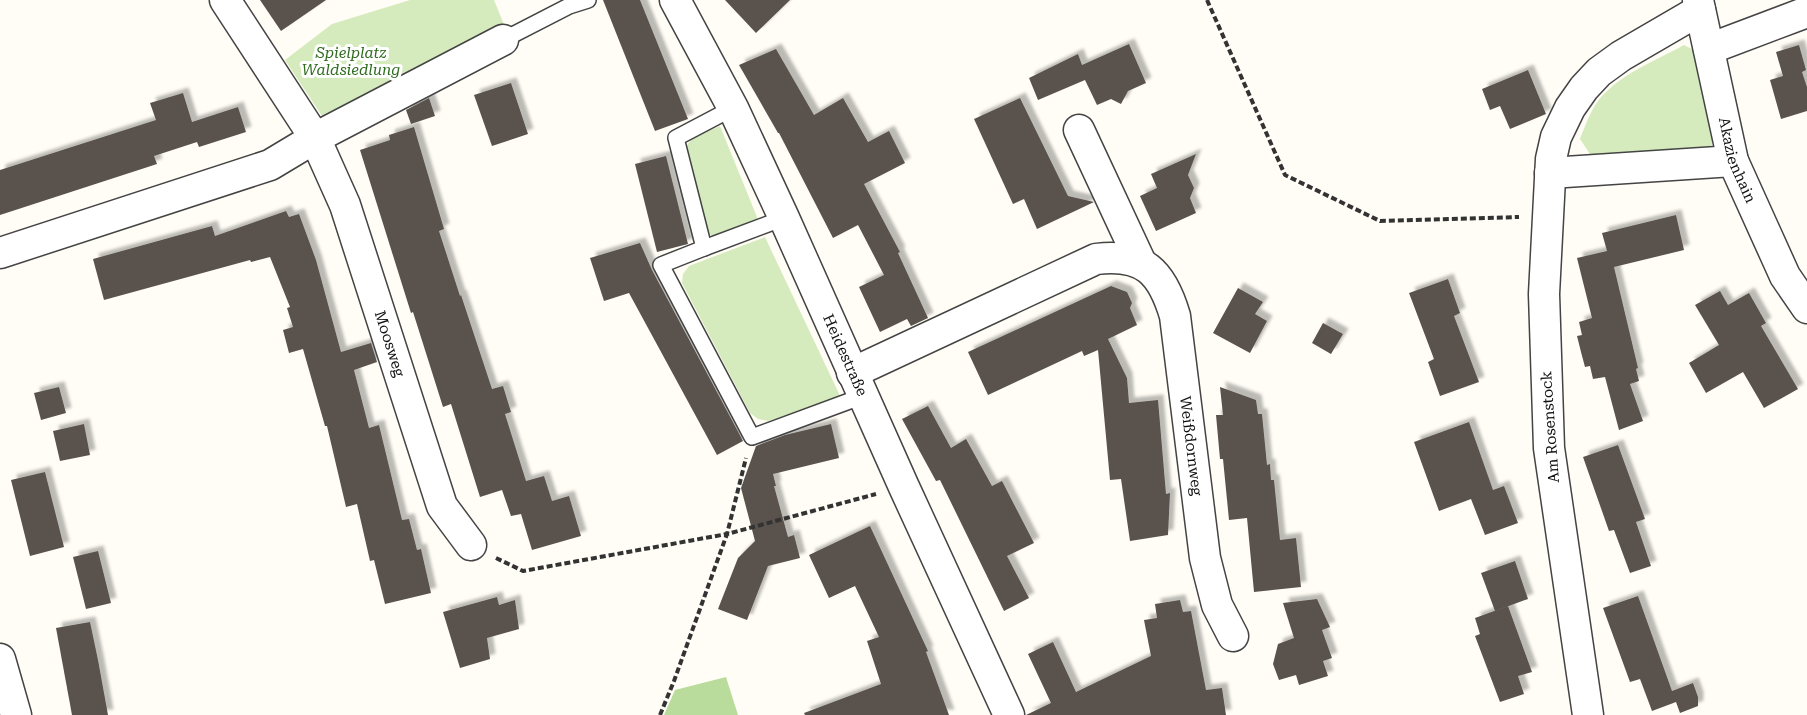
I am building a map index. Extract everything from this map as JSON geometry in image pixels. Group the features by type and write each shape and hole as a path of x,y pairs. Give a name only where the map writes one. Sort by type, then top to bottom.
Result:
{"street":[{"name":"Moosweg","path":"225,0 315,138 345,204 442,506 471,545"},
{"name":"Heidestraße","path":"687,5 857,385 1009,715"},
{"name":"Am Rosenstock","path":"1588,715 1549,448 1544,294 1550,173 1556,137 1570,108 1584,88 1599,72 1621,56 1699,5"},
{"name":"Akazienhain","path":"1699,5 1733,161 1785,276 1807,308"},
{"path":"1709,49 1807,12"},
{"path":"0,253 270,165 315,138 503,40"},
{"name":"Weißdornweg","path":"1079,130 1141,262 1161,282 1169,295 1175,316 1205,558 1217,605 1233,636"},
{"path":"1550,173 1733,161"},
{"path":"857,385 1096,259 1114,257 1141,262"},
{"path":"0,659 16,715"}],"lane":[{"path":"503,40 569,6 588,0"},
{"path":"704,248 676,138 733,108"},
{"path":"784,218 661,265 752,437 857,385"}],"path":[{"path":"1207,0 1285,175 1380,221 1547,216"},
{"path":"660,715 727,534 752,437"},
{"path":"471,545 523,571 727,534 904,487"}],"green space":[{"name":"Spielplatz Waldsiedlung","path":"410,0 494,0 505,27 326,122 285,60 332,24"},
{"path":"1684,45 1705,56 1721,124 1710,148 1592,157 1580,139 1598,101 1616,83"},
{"path":"720,126 759,222 720,237 711,235 704,228 685,153 686,147 693,138"},
{"path":"765,237 842,400 768,421 758,419 750,413 682,283 683,274 689,266"},
{"path":"726,677 738,715 664,715 675,690"}],"building":[{"path":"260,0 326,0 281,31"},
{"path":"603,0 640,0 688,119 655,131"},
{"path":"725,0 790,0 756,33"},
{"path":"1129,44 1146,83 1128,91 1121,104 1111,99 1097,105 1085,80 1038,100 1029,78 1078,54 1082,65"},
{"path":"1799,45 1806,70 1802,72 1807,87 1807,111 1781,119 1770,80 1783,76 1776,52"},
{"path":"776,49 814,115 843,98 868,142 889,131 905,163 864,184 900,252 898,253 928,318 911,326 907,319 880,332 859,287 884,275 858,225 833,238 779,133 739,65"},
{"path":"1528,70 1546,114 1510,129 1500,106 1490,110 1482,89"},
{"path":"511,83 528,134 492,146 474,95"},
{"path":"183,93 192,122 238,107 246,132 199,147 197,142 154,156 157,164 0,215 0,170 156,120 150,103"},
{"path":"429,98 435,116 411,124 406,110"},
{"path":"1020,98 1068,196 1094,202 1037,229 1024,199 1013,204 974,119"},
{"path":"414,127 444,229 439,231 492,389 503,386 511,412 505,414 526,481 544,476 552,501 569,496 581,536 532,550 521,514 511,516 502,490 480,497 451,404 443,407 360,150 390,140 389,135"},
{"path":"1196,154 1188,175 1194,188 1190,198 1196,213 1156,231 1140,196 1157,188 1151,174"},
{"path":"666,156 688,244 657,252 635,164"},
{"path":"286,211 289,217 299,214 316,260 341,352 371,343 377,362 354,370 369,428 379,425 402,520 409,519 417,550 421,549 431,593 385,604 374,560 370,561 357,504 346,507 327,426 325,426 303,349 289,353 283,330 293,327 287,308 290,307 270,257 251,262 250,260 104,300 93,259 212,226 215,236"},
{"path":"1676,215 1684,250 1614,267 1638,368 1636,369 1639,381 1630,384 1643,421 1619,430 1605,377 1593,379 1590,366 1585,367 1577,336 1582,335 1579,322 1592,318 1577,258 1607,251 1602,233"},
{"path":"640,243 652,270 743,441 717,455 629,293 604,301 590,258"},
{"path":"1448,279 1460,313 1454,316 1479,382 1440,396 1428,362 1434,359 1409,293"},
{"path":"1111,286 1127,292 1137,325 1108,339 1127,378 1129,403 1158,400 1166,494 1170,493 1168,535 1130,541 1121,479 1110,480 1098,350 1084,356 1082,351 988,395 968,352"},
{"path":"1238,288 1263,302 1255,314 1267,321 1250,353 1213,333"},
{"path":"1720,291 1728,305 1749,293 1766,323 1761,326 1798,389 1764,408 1743,372 1706,393 1689,363 1719,345 1695,305"},
{"path":"1323,323 1343,334 1331,354 1312,343"},
{"path":"59,387 66,413 41,420 34,393"},
{"path":"1220,387 1256,400 1258,414 1262,414 1267,465 1270,464 1271,480 1274,480 1280,540 1296,538 1301,587 1254,592 1247,518 1229,520 1216,415 1223,415"},
{"path":"928,406 951,448 966,439 992,486 1002,481 1034,543 1007,556 1029,598 1004,611 940,480 936,481 902,419"},
{"path":"1469,422 1493,490 1504,486 1518,523 1485,535 1471,499 1439,511 1414,442"},
{"path":"84,424 90,455 60,461 53,431"},
{"path":"831,424 839,458 773,474 776,486 774,486 788,537 794,535 800,558 768,566 747,620 718,609 738,558 755,541 741,488 756,446 785,435"},
{"path":"1618,445 1645,519 1636,522 1651,566 1630,573 1614,530 1609,531 1583,457"},
{"path":"45,472 64,547 30,556 11,480"},
{"path":"870,526 928,651 926,652 949,715 805,715 804,713 881,684 867,641 879,637 855,586 829,598 809,555"},
{"path":"98,551 111,603 86,609 73,557"},
{"path":"1515,561 1528,599 1495,611 1481,573"},
{"path":"1638,596 1672,691 1693,683 1698,697 1698,706 1680,713 1676,702 1652,711 1640,679 1630,682 1603,608"},
{"path":"497,597 499,605 515,600 519,629 487,638 490,659 460,668 443,612"},
{"path":"1317,599 1330,627 1322,630 1332,658 1323,661 1328,676 1299,685 1296,675 1279,680 1273,664 1278,644 1294,638 1283,603"},
{"path":"1180,600 1183,612 1191,611 1206,690 1222,688 1226,715 1026,715 1051,703 1028,654 1053,642 1076,692 1151,656 1144,620 1157,618 1155,604"},
{"path":"1508,606 1532,672 1518,676 1524,694 1500,702 1475,636 1480,634 1475,618"},
{"path":"90,622 108,715 72,715 56,628"}]}
